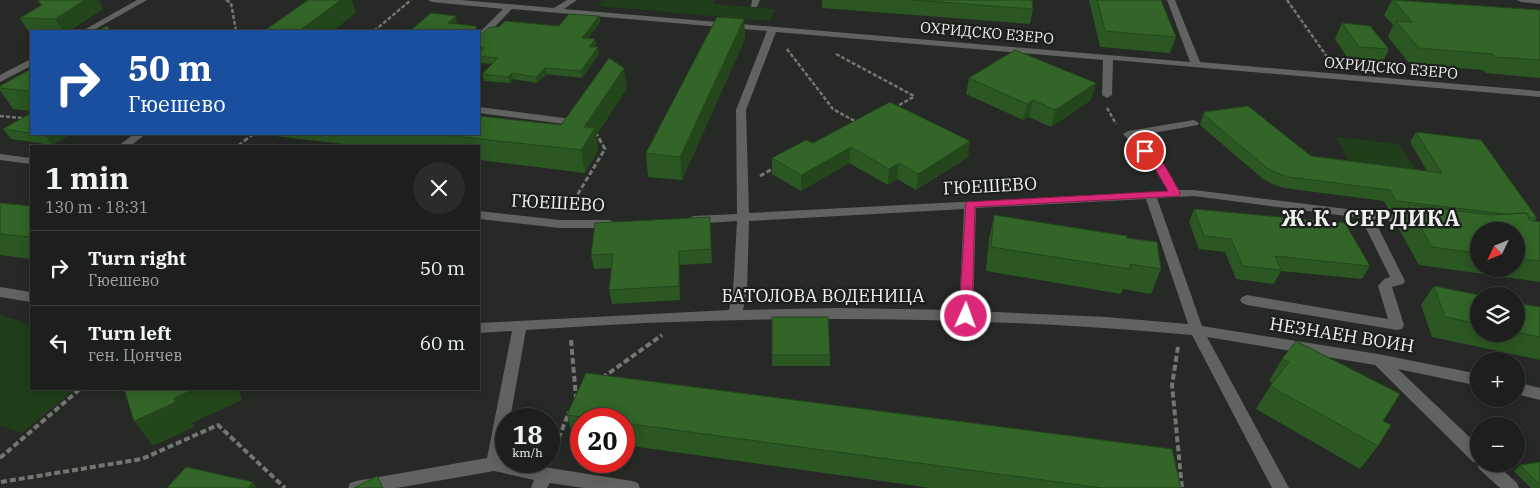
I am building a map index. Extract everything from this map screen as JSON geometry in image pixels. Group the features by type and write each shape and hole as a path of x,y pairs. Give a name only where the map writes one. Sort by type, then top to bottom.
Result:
{"street":[{"path":"88,30 143,0"},
{"name":"ОХРИДСКО ЕЗЕРО","path":"432,0 1540,94"},
{"path":"556,10 574,0"},
{"path":"1171,0 1196,65"},
{"path":"1521,0 1540,2"},
{"path":"480,37 510,6"},
{"path":"735,314 740,290 743,217 741,110 773,28"},
{"path":"1107,95 1108,57"},
{"path":"0,79 30,63"},
{"path":"480,110 572,122"},
{"path":"1128,134 1194,123"},
{"path":"1128,134 1157,163 1175,193"},
{"path":"124,145 140,135"},
{"path":"0,158 30,161"},
{"name":"ГЮЕШЕВО","path":"685,220 1175,193 1216,195 1424,222"},
{"path":"1150,194 1197,331 1280,488"},
{"path":"966,316 970,204"},
{"path":"1246,300 1397,325 1385,286 1389,282 1398,281 1365,214"},
{"name":"ГЮЕШЕВО","path":"480,215 560,224 626,224"},
{"path":"0,292 30,297"},
{"name":"БАТОЛОВА ВОДЕНИЦА","path":"480,328 735,314 863,312 966,316 1197,331"},
{"path":"494,464 520,325"},
{"name":"НЕЗНАЕН ВОИН","path":"1197,331 1378,359 1470,378"},
{"path":"1378,359 1470,448"},
{"path":"1525,390 1540,394"},
{"path":"356,488 494,464 542,481 632,488"},
{"path":"1494,472 1511,488"}],"path":[{"path":"226,0 231,3 236,30"},
{"path":"375,30 411,0"},
{"path":"1287,0 1341,77"},
{"path":"787,49 833,109 862,125 853,128"},
{"path":"836,54 915,96 892,108"},
{"path":"1107,95 1105,104 1120,130 1128,134"},
{"path":"0,116 30,120"},
{"path":"560,224 605,149 597,133 572,122"},
{"path":"239,145 252,135"},
{"path":"742,186 775,167"},
{"path":"600,379 689,316"},
{"path":"542,481 576,397 569,323"},
{"path":"1182,488 1172,385 1178,346 1197,331"},
{"path":"0,458 79,390"},
{"path":"576,397 584,391"},
{"path":"1,482 142,459 218,425 285,488"}],"green space":[{"path":"602,0 715,0 714,4 775,9 770,21 598,6"},
{"path":"1336,137 1399,144 1421,177 1353,170"},
{"path":"0,315 30,324 30,390 74,390 22,433 0,426"}],"building":[{"path":"38,0 85,0 55,19 20,18 42,5"},
{"path":"308,0 341,0 300,30 265,30"},
{"path":"913,0 1032,0 1033,9"},
{"path":"1097,0 1161,0 1176,37 1105,31"},
{"path":"1393,0 1540,10 1540,60 1419,48 1396,21 1412,22"},
{"path":"431,13 456,16 448,23 476,26 476,30 411,30"},
{"path":"569,14 599,16 582,38 595,39 589,47 598,47 581,71 545,68 536,77 512,73 508,77 482,74 498,58 480,56 480,52 484,48 480,47 480,35 490,27 499,27 505,21 559,26"},
{"path":"717,17 744,19 680,157 646,153"},
{"path":"1342,23 1370,26 1389,49 1359,47"},
{"path":"107,26 110,30 99,30"},
{"path":"1015,50 1096,83 1055,110 1033,100 1027,104 969,78"},
{"path":"609,58 624,68 584,127 595,128 581,150 444,135 480,135 480,116 561,125"},
{"path":"30,70 30,91 0,88 0,86"},
{"path":"890,102 970,141 918,174 899,163 889,169 851,147 801,175 772,158 806,140 813,143"},
{"path":"1248,106 1311,156 1442,173 1416,132 1481,140 1537,218 1528,217 1528,214 1523,213 1507,214 1396,201 1390,190 1289,177 1277,173 1267,168 1204,115 1204,112"},
{"path":"30,114 30,133 3,129"},
{"path":"0,203 30,206 30,237 0,234"},
{"path":"1408,205 1492,215 1523,213 1528,214 1529,220 1540,222 1540,261 1525,259 1525,222 1470,222 1470,252 1432,247"},
{"path":"1194,209 1345,223 1370,266 1275,256 1281,270 1243,266 1231,239 1204,236"},
{"path":"994,215 1157,242 1161,269 1130,264 1130,269 991,247"},
{"path":"710,217 711,249 679,251 679,286 609,290 613,254 591,255 595,223"},
{"path":"1434,286 1470,293 1470,322 1445,317"},
{"path":"1525,304 1540,307 1540,337 1525,334"},
{"path":"772,317 828,317 830,355 772,355"},
{"path":"1296,341 1400,394 1383,421 1391,425 1378,446 1270,386 1289,362 1282,359"},
{"path":"586,373 1172,449 1181,488 1102,488 635,424 635,408 570,408"},
{"path":"124,390 193,390 174,398 176,402 134,421"},
{"path":"1540,462 1540,485 1525,470 1525,464"},
{"path":"186,467 253,482 248,488 167,488"},
{"path":"377,476 383,488 354,488"}],"district":[{"name":"Ж.К. СЕРДИКА","path":"1371,218"}],"route":[{"path":"966,316 970,204 1175,193 1157,163 1145,151"}]}
